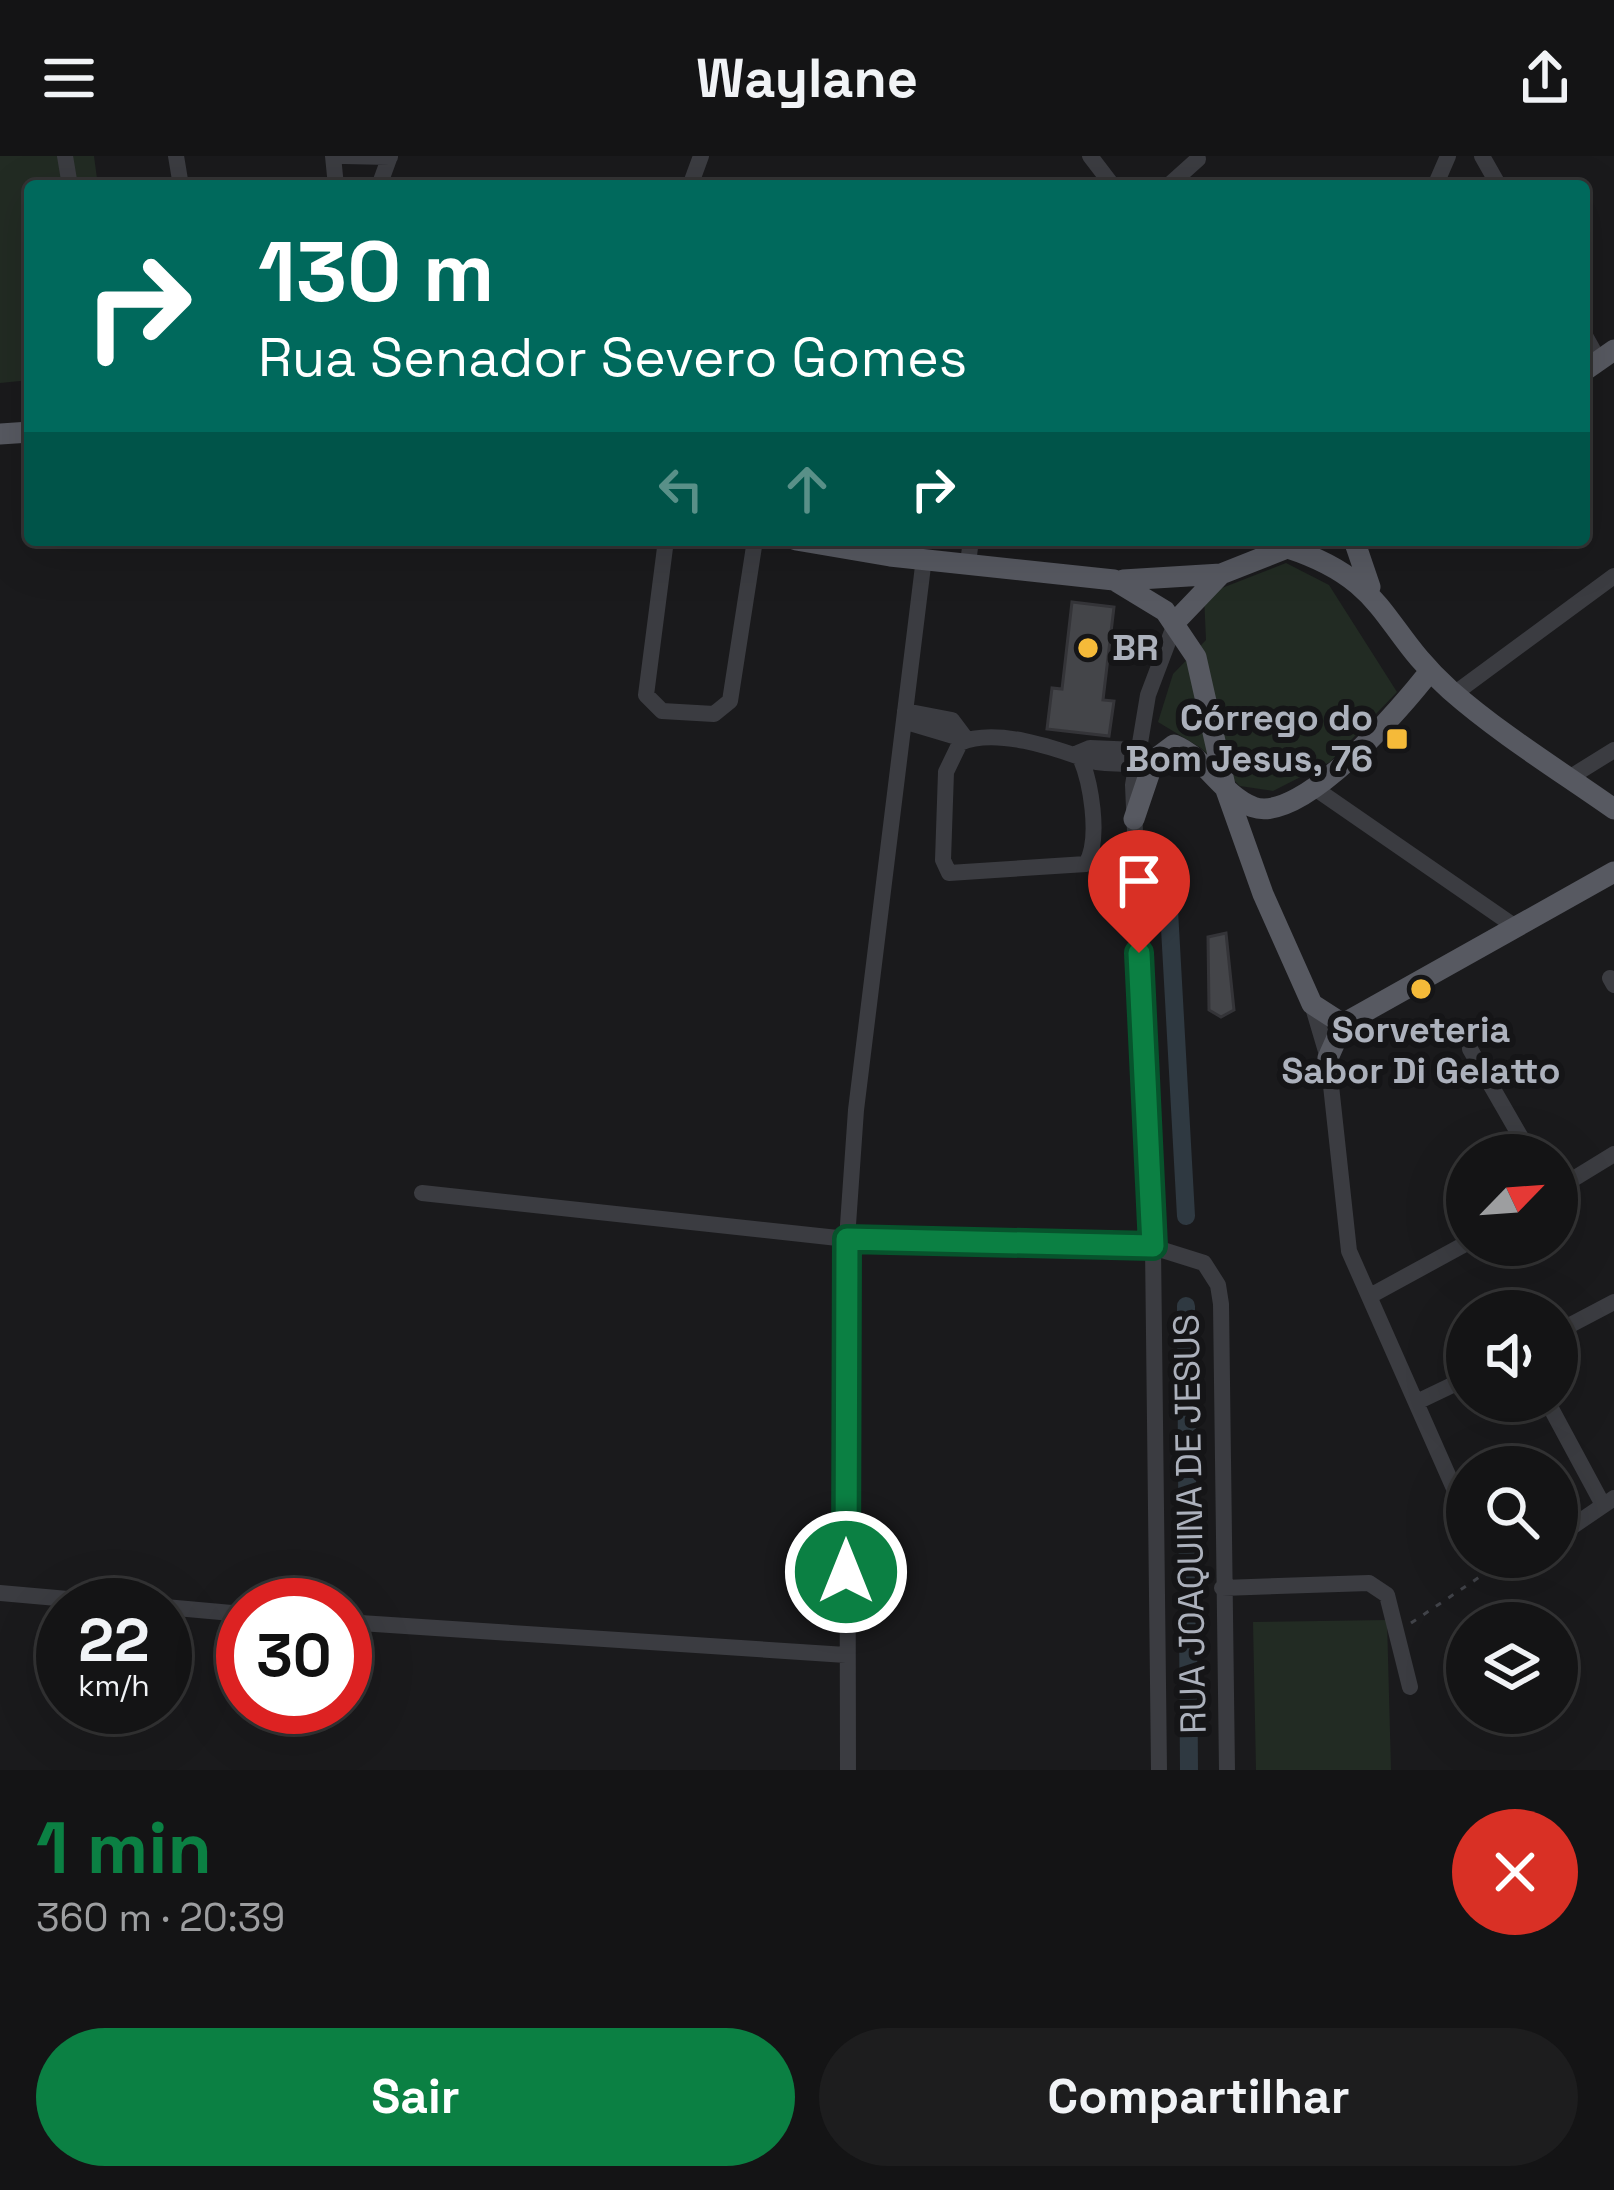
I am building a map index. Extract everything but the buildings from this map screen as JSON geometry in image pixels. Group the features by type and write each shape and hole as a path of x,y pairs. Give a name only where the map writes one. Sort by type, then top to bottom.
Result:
{"main road":[{"path":"836,546 1114,580 1221,574 1286,546"},
{"path":"1302,546 1372,592"},
{"path":"1356,546 1372,592 1430,671 1454,694 1614,809"},
{"path":"1176,621 1221,574"},
{"path":"1114,580 1152,599 1176,621 1196,657 1240,838 1312,1004 1343,1024"},
{"path":"1133,819 1154,760 1166,746 1185,749 1226,790 1266,810 1313,787 1392,721 1430,671"},
{"path":"1328,1058 1343,1024 1614,872"}],"street":[{"path":"344,156 390,157"},
{"path":"1090,156 1108,180"},
{"path":"1175,180 1198,159"},
{"path":"665,546 646,695 662,711 714,714 730,701 754,546"},
{"path":"968,563 970,546"},
{"path":"848,1770 847,1239 856,1110 924,559"},
{"path":"1454,694 1614,576"},
{"name":"RUA JOAQUINA DE JESUS","path":"1159,1770 1153,1246 1133,819 1136,757 1148,695 1176,621"},
{"path":"904,716 967,740 1078,753 1090,748 1136,757"},
{"path":"967,740 953,750 946,772 943,860 955,876 1086,864 1092,851 1088,779 1078,753"},
{"path":"1569,778 1614,750"},
{"path":"1313,787 1517,928"},
{"path":"1312,1004 1328,1058 1345,1234 1446,1467"},
{"path":"1470,1049 1519,1134"},
{"path":"1578,1176 1614,1154"},
{"path":"422,1193 847,1239 1153,1246"},
{"name":"RUA JOAQUINA DE JESUS","path":"1153,1246 1204,1263 1218,1285 1227,1770"},
{"path":"1370,1296 1446,1255"},
{"path":"1578,1321 1614,1302"},
{"path":"1419,1401 1446,1388"},
{"path":"1560,1422 1608,1502 1578,1523"},
{"path":"1222,1588 1369,1583 1387,1594 1410,1687"},
{"path":"0,1594 36,1597"},
{"path":"372,1624 846,1655"}],"path":[{"path":"1397,1627 1431,1614 1473,1578"}],"shaded area":[{"path":"0,156 94,156 97,180 24,180 24,381 0,383"},
{"path":"1286,563 1329,585 1397,692 1330,762 1273,791 1240,786 1201,748 1158,722 1173,674 1206,640 1204,595"},
{"path":"1387,1620 1391,1770 1256,1770 1253,1622"}],"waterway":[{"path":"1169,910 1186,1216"},
{"path":"1186,1306 1189,1770"}],"place":[{"name":"BR","path":"1088,648"},
{"name":"Córrego do Bom Jesus, 76","path":"1397,739"},
{"name":"Sorveteria Sabor Di Gelatto","path":"1421,989"}],"route":[{"path":"846,1572 847,1239 1153,1246 1139,953"}]}
